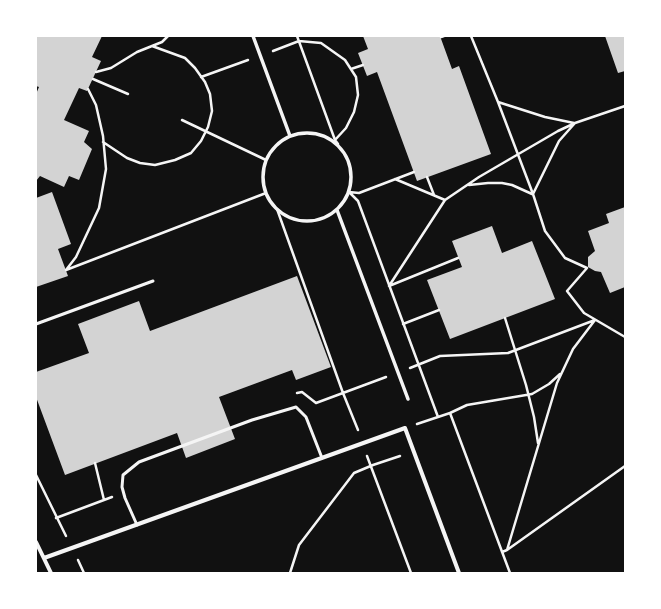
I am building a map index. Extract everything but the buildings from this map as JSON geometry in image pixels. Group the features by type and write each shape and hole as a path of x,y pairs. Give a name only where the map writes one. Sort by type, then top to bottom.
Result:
{"street":[{"path":"252,36 290,136"},
{"path":"304,133 318,134 338,144 345,154 350,166 351,179 349,192 344,202 337,210 326,217 313,221 300,221 288,217 277,209 270,201 266,193 263,181 263,171 266,160 276,145 290,136 304,133"},
{"path":"337,210 408,399"},
{"path":"44,558 405,428 459,573"},
{"path":"36,542 52,573"}],"lane":[{"path":"36,324 153,281"},
{"path":"137,525 125,498 122,487 123,475 139,462 252,420 296,407 306,417 322,458"}],"path":[{"path":"96,72 111,68 137,52 162,42 168,36"},
{"path":"297,36 335,140 338,144"},
{"path":"471,36 533,194 545,231 565,258 587,268 567,291 584,313 625,337"},
{"path":"201,77 299,41 321,44 345,60 356,77 358,95 354,112 346,128 335,140"},
{"path":"103,142 127,158 140,163 156,165 175,160 191,152 201,141 208,127 212,111 210,94 205,82 195,68 185,58 152,46"},
{"path":"351,69 363,65"},
{"path":"93,79 128,94"},
{"path":"88,89 96,105 103,142 106,169 99,208 76,257 66,270 266,193"},
{"path":"498,102 545,117 575,123"},
{"path":"389,286 444,200 558,131 575,123 625,106"},
{"path":"182,120 266,160"},
{"path":"533,194 559,141 575,123"},
{"path":"349,192 360,194 414,172"},
{"path":"427,177 434,195"},
{"path":"394,179 444,200"},
{"path":"468,185 502,183 512,185 533,194"},
{"path":"349,192 358,201 438,417"},
{"path":"277,209 343,393"},
{"path":"389,286 458,258"},
{"path":"403,324 439,310"},
{"path":"505,318 528,395 534,418 538,444"},
{"path":"295,394 302,392 316,403 440,356 508,353 595,320"},
{"path":"506,550 557,383 574,349 595,320"},
{"path":"405,428 450,413 467,405 532,394 549,384 562,372"},
{"path":"450,413 510,573"},
{"path":"290,573 299,545 354,473 414,452"},
{"path":"95,463 104,500"},
{"path":"371,466 411,573"},
{"path":"502,552 625,466"},
{"path":"36,475 84,573"},
{"path":"56,518 112,497"}]}
